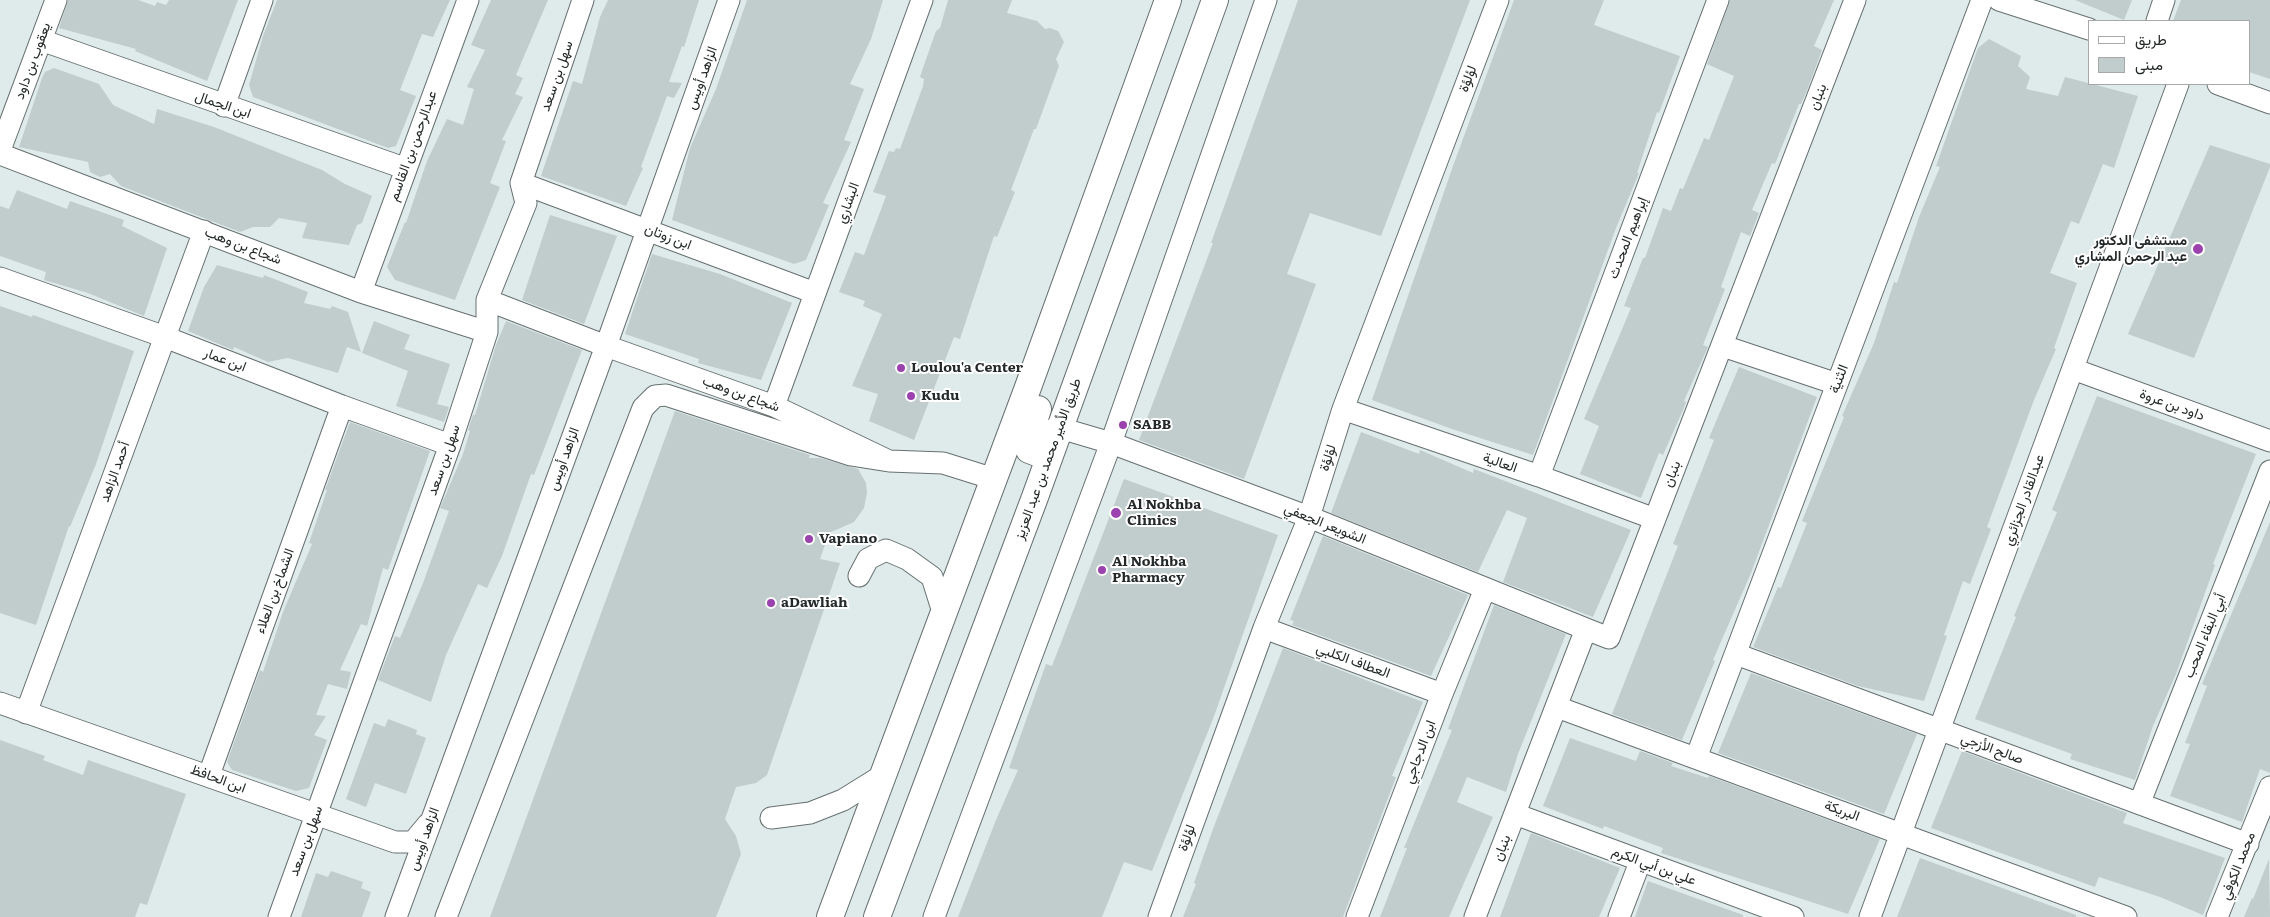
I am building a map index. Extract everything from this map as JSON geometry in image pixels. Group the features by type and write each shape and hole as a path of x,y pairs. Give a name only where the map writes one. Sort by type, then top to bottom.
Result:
{"main road":[{"name":"طريق الأمير محمد بن عبد العزيز","path":"877,917 1060,428 1215,0"},
{"path":"830,917 880,777 994,479 1051,323 1162,2"},
{"path":"1051,323 1050,369 1028,441 1029,450 1037,453 1041,451 1049,437 1060,428"}],"street":[{"name":"يعقوب بن داود","path":"0,150 56,0"},
{"path":"224,106 262,0"},
{"name":"عبدالرحمن بن القاسم","path":"361,292 404,168 468,0"},
{"name":"سهل بن سعد","path":"279,917 450,445 487,332 487,300 526,203 521,183 583,0"},
{"name":"الزاهد أويس","path":"396,917 606,346 729,0"},
{"name":"البشاري","path":"774,406 922,0"},
{"path":"934,917 1111,443 1266,0"},
{"name":"لؤلؤة","path":"1158,917 1264,628 1309,517 1344,409 1498,0"},
{"name":"إبراهيم المحدث","path":"1539,476 1718,0"},
{"name":"بنبان","path":"1475,917 1586,629 1609,638 1855,0"},
{"name":"الثنية","path":"1696,758 1982,0"},
{"path":"1999,0 2088,29"},
{"path":"2157,20 2164,0"},
{"name":"ابن الجمال","path":"41,40 404,168"},
{"name":"عبدالقادر الجزائري","path":"1870,917 1899,832 1939,730 2178,85"},
{"path":"2221,85 2270,102"},
{"name":"شجاع بن وهب","path":"0,154 361,292 487,332"},
{"name":"ابن زوتان","path":"521,183 815,292"},
{"name":"أحمد الزاهد","path":"26,713 204,231"},
{"name":"ابن عمار","path":"0,278 165,337 342,406 450,445"},
{"name":"شجاع بن وهب","path":"487,300 606,346 774,406 889,461 943,463 994,479"},
{"path":"1723,346 1837,384"},
{"name":"داود بن عروة","path":"2073,369 2270,440"},
{"path":"446,917 643,408 655,396 666,395 851,455 889,461"},
{"name":"الشماخ بن العلاء","path":"209,775 342,406"},
{"name":"العالية","path":"1344,409 1539,476 1655,519"},
{"name":"الشويعر الجعفي","path":"1060,428 1111,443 1309,517 1586,629"},
{"name":"أبي البقاء المحب","path":"2140,802 2270,471"},
{"path":"859,576 868,559 886,550 907,559 932,578 943,612"},
{"name":"ابن الدجاجي","path":"1357,917 1442,694 1486,589"},
{"name":"العطاف الكلبي","path":"1264,628 1442,694"},
{"name":"صالح الأزجي","path":"1736,654 1939,730 2140,802 2248,844"},
{"name":"ابن الحافظ","path":"0,703 209,775 394,842 413,842 429,823"},
{"name":"البريكة","path":"1557,707 1899,832 2082,909 2126,917"},
{"path":"771,818 810,813 843,800 880,777"},
{"name":"محمد الكوفي","path":"2217,917 2270,787"},
{"name":"علي بن أبي الكرم","path":"1515,814 1640,862 1793,917"},
{"path":"1619,917 1640,862"}],"building":[{"path":"68,0 138,0 155,6 157,2 166,5 169,0 238,0 207,81 135,51 136,49 59,28"},
{"path":"277,0 450,0 433,37 422,34 400,90 416,96 396,146 388,148 253,97 249,85 263,36"},
{"path":"491,0 548,0 516,75 523,78 515,94 523,97 502,140 506,141 490,183 500,187 455,300 395,280 387,267 406,223 427,161 447,119 463,125 474,89 467,87 485,50 471,45"},
{"path":"608,0 699,0 684,47 682,46 669,82 682,83 674,98 667,96 641,167 643,168 626,206 541,176 573,81 582,84 600,17"},
{"path":"747,0 883,0 871,39 850,84 864,89 844,140 851,142 823,203 829,205 806,260 794,264 672,220 690,148 716,89"},
{"path":"948,0 1012,0 1007,13 1037,21 1045,29 1050,28 1058,31 1064,42 1056,59 1059,66 1011,190 1015,192 997,237 994,236 960,339 954,337 914,440 869,421 878,394 852,386 882,314 863,306 865,301 839,292 855,252 864,255 886,196 873,192 889,151 894,152 896,148 900,149 923,86 924,79 920,77 936,31 940,28"},
{"path":"1298,0 1470,0 1381,236 1310,213 1287,274 1316,284 1244,479 1139,440 1213,243 1211,243"},
{"path":"1514,0 1604,0 1594,25 1680,56 1659,113 1657,112 1637,173 1639,173 1616,228 1533,455 1452,429 1372,400 1453,166"},
{"path":"1730,0 1834,0 1814,46 1822,50 1808,88 1801,104 1799,104 1775,164 1772,163 1752,210 1759,213 1750,236 1741,232 1721,287 1725,289 1703,345 1708,347 1684,401 1686,402 1683,410 1663,455 1659,453 1641,498 1580,474 1599,426 1584,419 1631,308 1624,306 1643,258 1645,258 1663,208 1671,211 1680,188 1683,189 1704,138 1709,140 1734,76 1707,64"},
{"path":"2075,0 2132,0 2124,20"},
{"path":"2181,0 2270,0 2270,79 2250,72 2250,20 2173,20"},
{"path":"1989,39 2021,56 2018,66 2030,77 2026,89 2058,96 2065,77 2088,83 2088,85 2096,85 2138,96 2114,168 2103,164 2079,224 2071,221 2050,273 2077,283 2054,348 2056,349 2034,400 1987,527 1991,529 1970,584 1963,581 1944,635 1947,636 1924,701 1858,686 1753,647 1778,587 1781,588 1807,523 1802,521 1844,417 1842,416 1874,343 1894,282 1897,283 1919,217 1940,167 1936,166 1978,48"},
{"path":"54,68 99,84 113,105 154,124 157,109 214,127 322,170 345,184 372,196 362,223 357,225 349,245 302,238 307,223 279,218 270,227 253,227 240,232 121,186 110,174 100,177 90,172 88,162 19,147 42,78 45,72"},
{"path":"2210,145 2270,164 2270,167 2194,358 2128,334"},
{"path":"17,190 67,209 70,201 124,220 122,226 167,248 144,316 88,293 44,280 46,272 0,256 0,206 9,209"},
{"path":"550,215 617,236 584,324 522,300"},
{"path":"652,254 720,274 792,303 761,380 698,363 699,359 625,334"},
{"path":"217,265 263,278 264,275 308,292 304,303 330,309 332,306 348,312 361,352 347,347 338,373 288,358 268,362 234,347 233,350 188,331 204,287"},
{"path":"0,306 32,317 33,315 134,351 96,464 69,526 36,625 0,613"},
{"path":"374,321 410,335 404,349 450,364 437,404 449,407 444,422 396,406 408,371 362,353"},
{"path":"506,321 582,350 534,475 531,474 502,556 487,588 478,584 446,655 431,702 378,680 395,636 400,638 423,583 449,511 440,508 463,454 470,431 468,430 473,415 475,415 496,345"},
{"path":"1739,367 1817,397 1751,573 1713,660 1715,661 1682,740 1612,714 1678,546 1673,544 1714,440 1709,438"},
{"path":"2097,396 2256,454 2213,564 2215,565 2176,674 2153,726 2135,780 2070,759 2072,754 1975,719 2016,617 2014,616 2057,512 2052,510"},
{"path":"675,411 810,455 809,458 820,458 858,469 866,483 867,493 864,508 854,522 829,533 820,559 840,563 767,775 756,783 736,787 725,819 736,836 741,854 716,917 490,917"},
{"path":"350,422 430,451 388,570 383,568 367,626 361,624 340,670 351,672 347,689 328,684 316,715 326,716 314,735 327,740 309,788 296,791 232,770 227,762 260,670 263,672 283,612 312,544 309,543 327,490 325,490"},
{"path":"1361,432 1419,454 1420,450 1473,473 1474,469 1631,530 1593,617 1503,582 1527,518 1507,510 1478,572 1331,513"},
{"path":"1124,479 1278,535 1213,719 1152,871 1124,862 1102,917 958,917 1018,770 1009,768 1046,664 1052,666"},
{"path":"2270,522 2270,773 2260,769 2242,822 2170,796 2190,744 2185,743 2207,686 2202,684"},
{"path":"1323,536 1468,595 1431,676 1292,625 1294,621 1290,620"},
{"path":"1494,605 1566,634 1518,754 1506,792 1467,777 1457,802 1493,817 1449,917 1380,917 1407,848 1404,848 1452,730 1448,729"},
{"path":"1283,648 1423,702 1392,776 1396,777 1343,917 1183,917 1196,884 1194,883 1213,829"},
{"path":"1751,673 1917,734 1884,814 1718,753"},
{"path":"388,719 417,730 416,734 426,738 406,794 375,783 366,807 346,799 374,723 385,727"},
{"path":"1570,738 1636,761 1640,751 1673,763 1671,766 1708,778 1709,776 1880,839 1848,914 1661,853 1663,848 1604,826 1603,829 1543,806"},
{"path":"0,740 45,756 43,760 83,775 88,760 186,794 147,905 140,903 135,917 0,917"},
{"path":"1962,751 2127,813 2123,823 2225,858 2203,915 2160,897 2099,877 2095,887 1931,828"},
{"path":"1531,833 1620,868 1599,917 1500,917"},
{"path":"1920,858 2076,915 2076,917 1897,917"},
{"path":"2269,859 2270,917 2244,917 2253,899"},
{"path":"331,871 363,882 361,888 371,892 362,917 301,917 316,873 328,877"},
{"path":"1648,881 1743,915 1743,917 1635,917"}],"place":[{"name":"مستشفى الدكتور عبد الرحمن المشاري","path":"2198,249"},
{"name":"Loulou'a Center","path":"901,368"},
{"name":"Kudu","path":"911,396"},
{"name":"SABB","path":"1123,425"},
{"name":"Al Nokhba Clinics","path":"1116,513"},
{"name":"Vapiano","path":"809,539"},
{"name":"Al Nokhba Pharmacy","path":"1102,570"},
{"name":"aDawliah","path":"771,603"}]}
